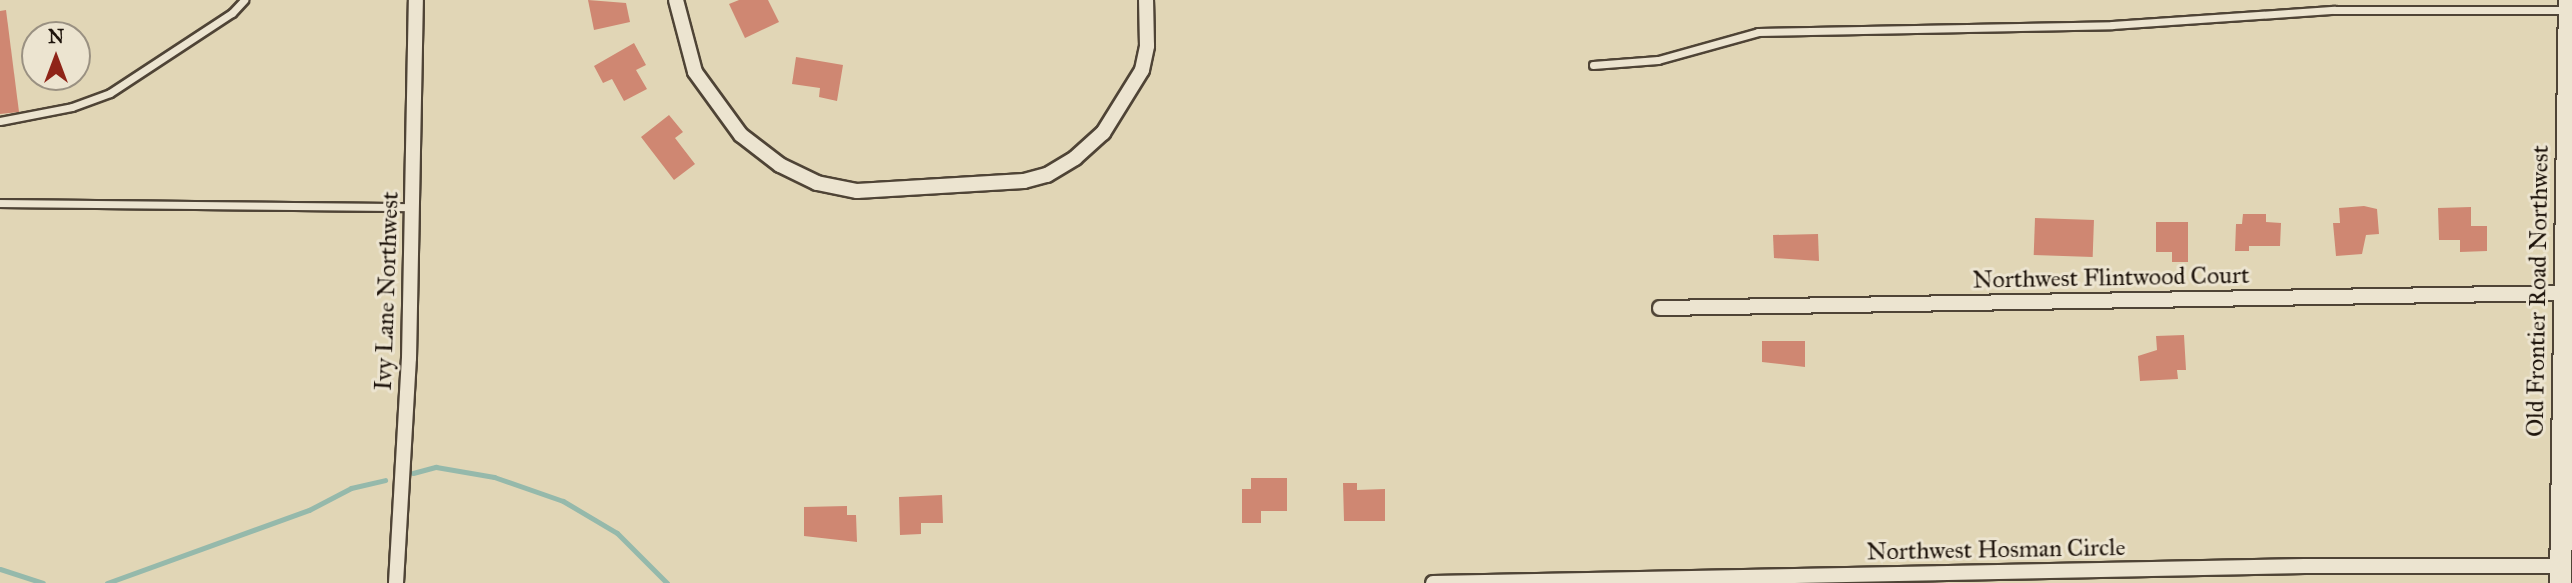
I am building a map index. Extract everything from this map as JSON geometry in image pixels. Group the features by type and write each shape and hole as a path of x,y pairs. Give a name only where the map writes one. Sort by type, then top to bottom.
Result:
{"street":[{"name":"Ivy Lane Northwest","path":"396,583 414,207 415,0"},
{"path":"676,0 695,72 741,135 804,177 857,191 1024,181 1047,175 1075,158 1103,133 1142,70 1147,46 1146,0"},
{"name":"Old Frontier Road Northwest","path":"2560,575 2564,293 2569,223 2569,5"},
{"name":"Northwest Flintwood Court","path":"1660,308 2564,293"},
{"name":"Northwest Hosman Circle","path":"1433,583 2560,575"}],"lane":[{"path":"0,121 72,107 110,93 232,13 244,0"},
{"path":"2328,11 2331,0"},
{"path":"1593,65 1658,60 1758,32 2136,24 2328,11 2569,5"},
{"path":"0,203 414,207"}],"building":[{"path":"588,0 626,3 630,22 594,30"},
{"path":"739,0 768,0 779,22 745,38 729,4"},
{"path":"6,10 19,112 0,114 0,11"},
{"path":"634,43 646,65 636,70 647,89 624,101 612,79 603,83 594,66"},
{"path":"796,57 843,65 837,101 819,97 820,88 792,84"},
{"path":"669,115 683,132 675,138 695,164 674,180 641,137"},
{"path":"2364,206 2377,209 2379,234 2366,235 2362,254 2336,256 2333,223 2340,223 2339,208"},
{"path":"2471,207 2471,226 2487,226 2487,251 2460,252 2460,240 2439,240 2438,208"},
{"path":"2243,214 2266,214 2266,222 2281,223 2280,246 2249,246 2249,251 2235,251 2236,224 2242,224"},
{"path":"2035,218 2094,220 2093,257 2034,255"},
{"path":"2156,222 2188,222 2188,262 2172,262 2172,252 2156,252"},
{"path":"1818,234 1819,261 1774,258 1773,235"},
{"path":"2184,335 2186,370 2177,370 2178,379 2140,381 2138,356 2157,350 2156,336"},
{"path":"1762,341 1805,341 1805,367 1762,362"},
{"path":"1251,478 1287,478 1287,511 1261,511 1261,523 1242,523 1242,489 1251,489"},
{"path":"1343,483 1357,483 1357,490 1385,489 1385,521 1344,521"},
{"path":"942,495 943,523 921,523 921,534 900,535 899,497"},
{"path":"847,506 847,515 856,515 857,542 804,536 804,507"}],"waterway":[{"path":"413,473 436,467 494,477 563,501 617,533 667,583"},
{"path":"107,583 309,510 351,488 385,480"},
{"path":"0,569 43,583"}]}
